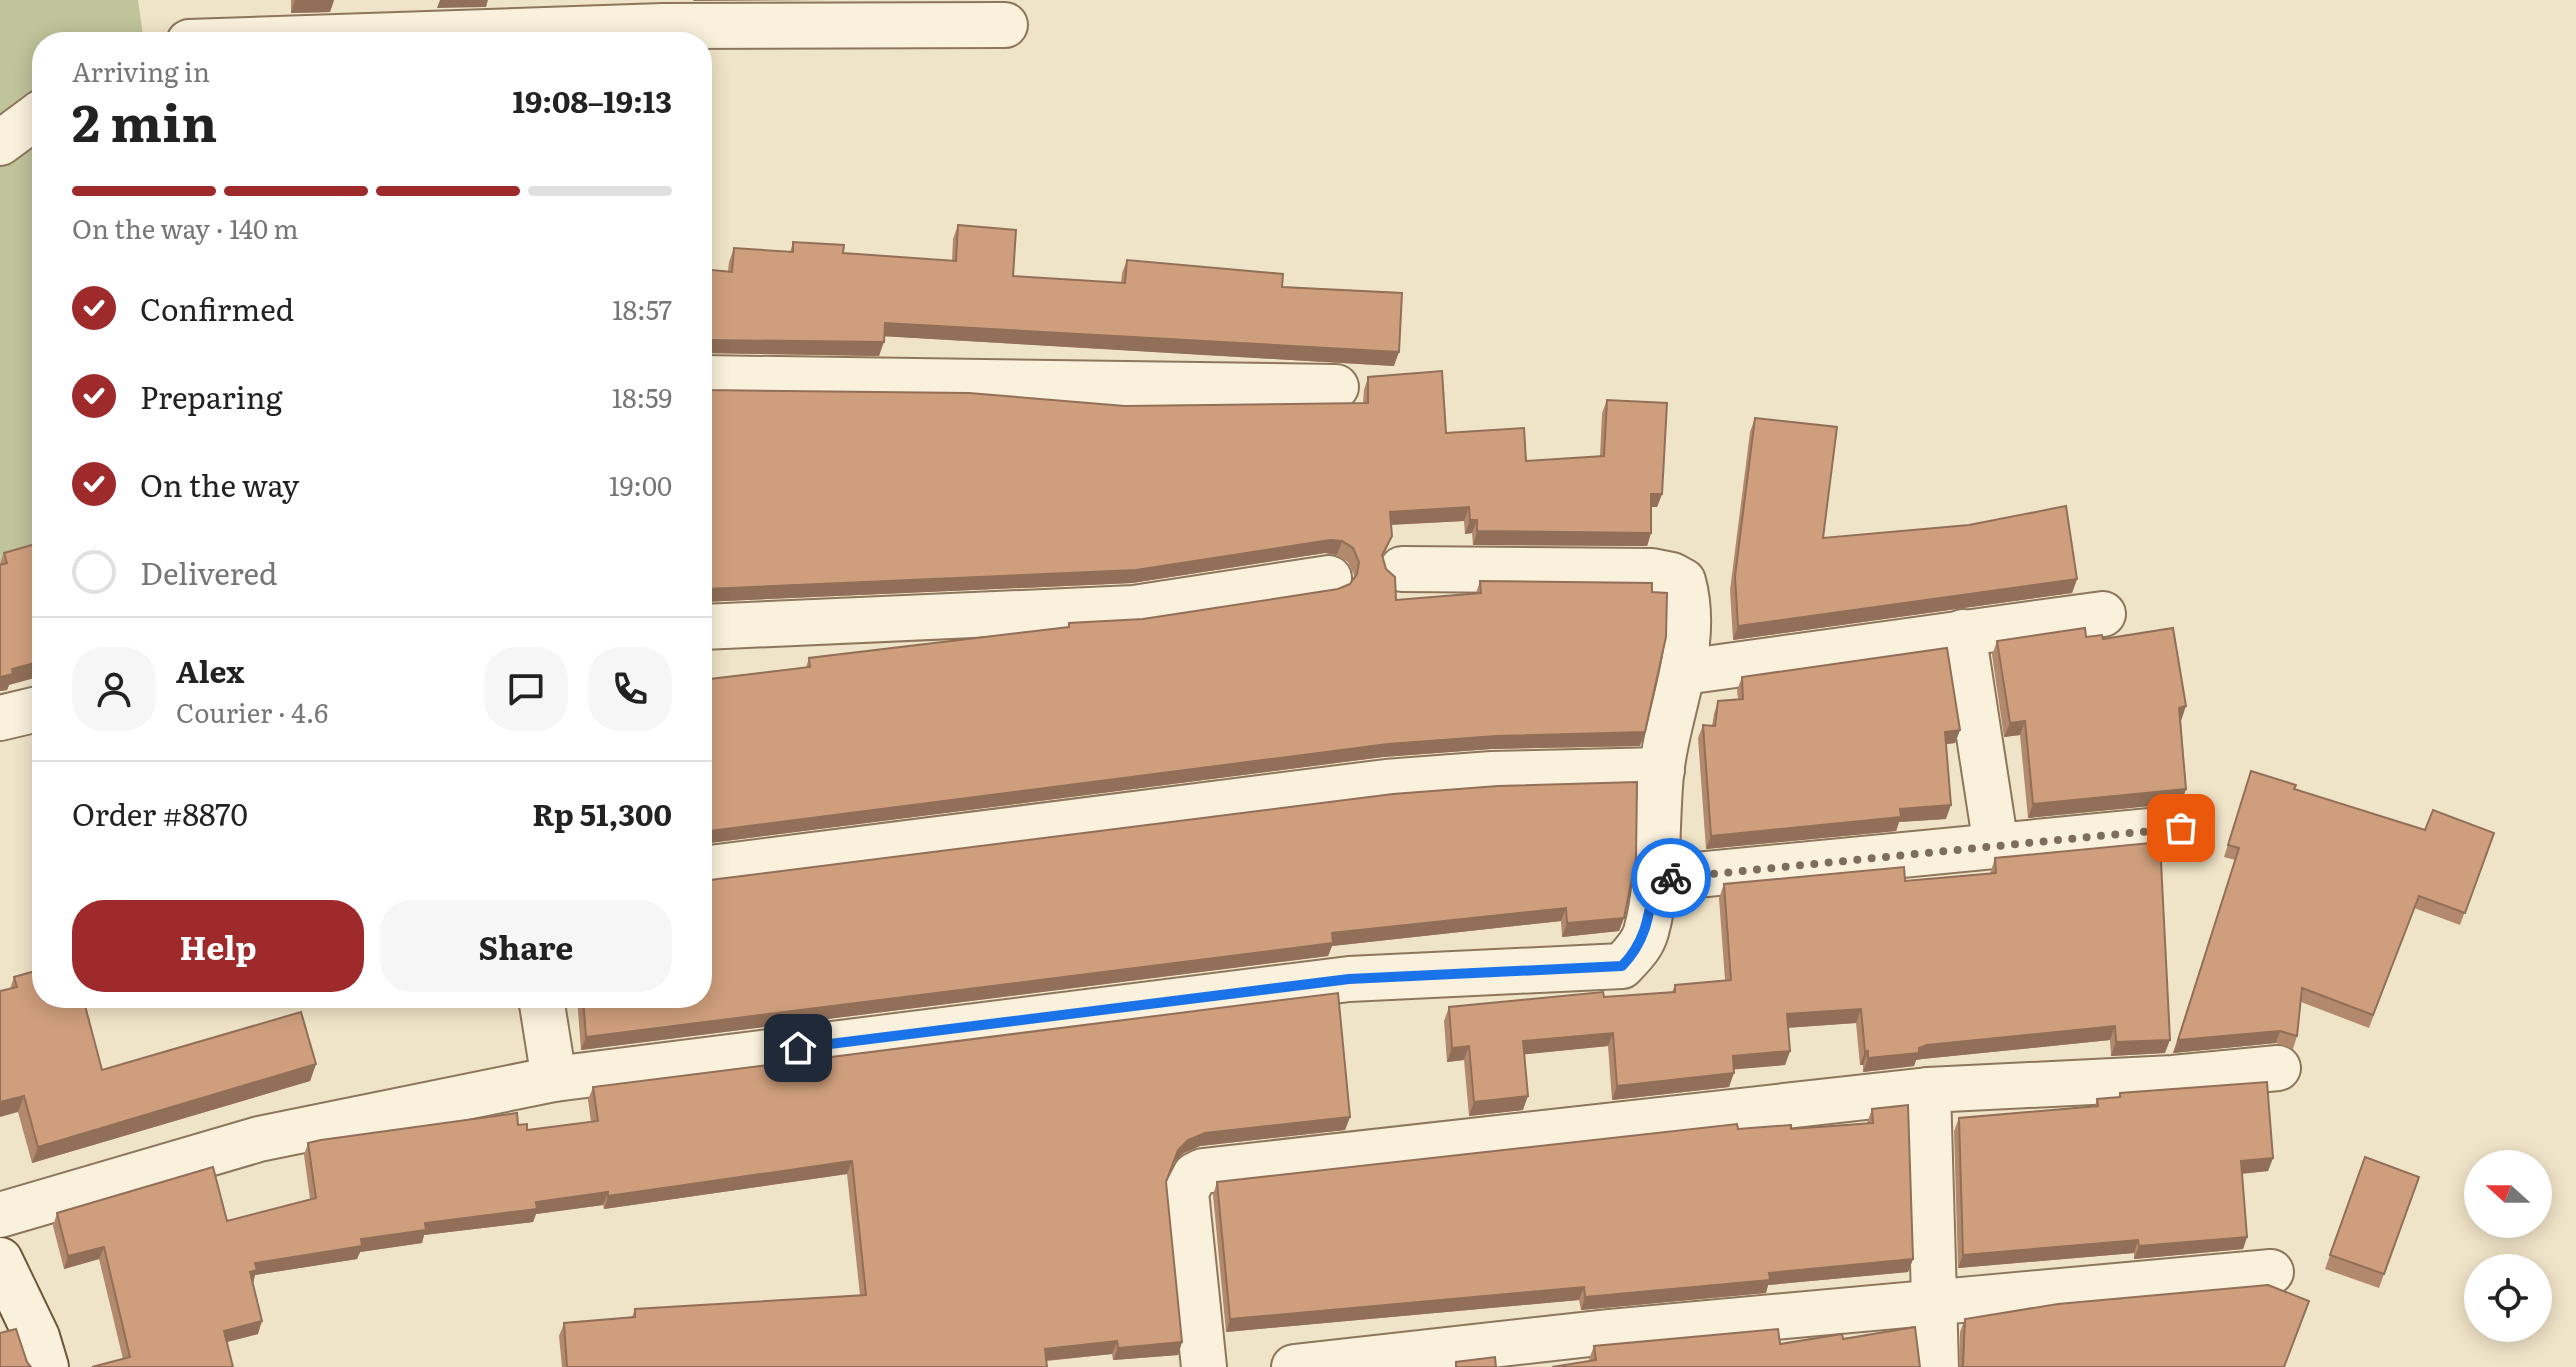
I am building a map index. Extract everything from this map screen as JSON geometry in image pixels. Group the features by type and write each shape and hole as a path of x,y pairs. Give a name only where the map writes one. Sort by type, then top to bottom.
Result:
{"street":[{"path":"485,32 663,26 1005,25"},
{"path":"0,143 32,119"},
{"path":"712,378 1336,387"},
{"path":"0,1215 259,1139 554,1079 1349,979 1622,966 1637,950 1646,933 1655,879 1662,770 1684,672 1687,595 1683,581 1652,571 1402,569"},
{"path":"712,627 1134,608 1329,578"},
{"path":"1684,672 2103,614"},
{"path":"1963,632 1996,846"},
{"path":"0,718 32,710"},
{"path":"712,868 1386,782 1492,774 1662,770"},
{"path":"1655,879 2181,828"},
{"path":"543,1008 554,1079"},
{"path":"1204,1367 1186,1192 1195,1175 1203,1171 1928,1090 2173,1078 2278,1068"},
{"path":"1928,1090 1936,1367"},
{"path":"0,1260 37,1337 46,1367"},
{"path":"1294,1367 1935,1300 2271,1272"}],"green space":[{"path":"0,0 138,0 143,32 32,32 32,550 0,561"}],"building":[{"path":"958,225 1016,230 1013,276 1125,283 1127,260 1283,274 1282,287 1402,293 1399,352 885,323 884,342 712,340 712,270 732,272 734,248 793,252 793,242 844,245 843,253 956,261"},
{"path":"1442,371 1446,433 1524,428 1526,461 1604,456 1607,400 1667,403 1662,494 1651,494 1651,533 1477,531 1477,520 1470,520 1469,507 1390,512 1392,536 1382,555 1386,569 1395,577 1396,600 1481,593 1480,581 1652,583 1652,592 1667,593 1666,637 1645,732 1496,736 1388,744 712,831 712,679 810,667 809,658 1069,627 1069,623 1143,619 1338,589 1350,584 1357,574 1359,562 1353,548 1342,541 1330,540 1136,570 712,589 712,390 969,393 1125,406 1368,403 1368,377"},
{"path":"1755,418 1837,427 1823,538 1969,525 2066,506 2077,579 1738,626 1735,576"},
{"path":"32,545 32,664 12,669 13,674 0,677 0,565 7,563 4,553"},
{"path":"2085,628 2086,637 2102,635 2103,639 2173,628 2186,706 2179,708 2186,789 2033,804 2025,721 2010,723 1997,641"},
{"path":"1947,648 1960,730 1945,732 1951,805 1900,809 1901,817 1711,836 1703,725 1715,726 1718,701 1743,699 1742,677"},
{"path":"2251,771 2296,785 2294,789 2425,830 2433,810 2494,833 2465,913 2419,896 2373,1015 2302,988 2297,1036 2280,1031 2178,1040 2239,848 2228,845"},
{"path":"1637,782 1636,858 1624,918 1567,923 1566,908 1332,933 1333,943 586,1037 584,1008 712,1008 712,880 1393,794 1498,786"},
{"path":"2160,842 2170,1040 2116,1042 2115,1026 1927,1045 1919,1048 1919,1053 1868,1058 1861,1009 1787,1014 1790,1051 1733,1056 1734,1073 1617,1086 1613,1033 1523,1041 1528,1096 1474,1102 1469,1046 1452,1048 1449,1007 1603,992 1604,997 1675,992 1675,985 1731,980 1724,884 1904,867 1905,881 1996,873 1995,858"},
{"path":"32,972 32,1008 86,1008 102,1070 301,1012 316,1064 38,1147 24,1096 0,1102 0,991 17,987 14,977"},
{"path":"1338,993 1350,1117 1205,1133 1188,1140 1178,1150 1166,1182 1182,1342 1118,1348 1117,1341 1045,1349 1047,1367 567,1367 564,1323 635,1317 635,1309 866,1295 852,1161 608,1196 608,1192 536,1202 537,1209 425,1223 426,1230 361,1239 362,1246 255,1263 257,1270 250,1272 262,1321 224,1331 233,1367 92,1367 130,1357 104,1247 68,1256 57,1213 213,1167 227,1221 316,1198 308,1143 321,1140 517,1113 518,1125 527,1124 527,1130 598,1121 593,1087"},
{"path":"2267,1082 2273,1158 2241,1161 2247,1237 2139,1246 2138,1240 1963,1255 1959,1118 2098,1106 2097,1099 2120,1097 2120,1093"},
{"path":"1908,1105 1913,1259 1769,1273 1770,1280 1585,1297 1584,1287 1230,1319 1217,1182 1737,1124 1738,1129 1791,1125 1791,1129 1873,1123 1872,1109"},
{"path":"2365,1157 2419,1177 2384,1274 2330,1255"},
{"path":"2268,1285 2309,1301 2284,1367 1961,1367 1965,1319 2058,1304"},
{"path":"1915,1327 1920,1367 1552,1367 1596,1360 1594,1346 1778,1329 1780,1344 1842,1334 1843,1339"},
{"path":"16,1329 31,1367 0,1367 0,1333"},
{"path":"1495,1357 1496,1367 1456,1367 1456,1362"}],"way so far":[{"path":"1671,878 2181,828"}],"route":[{"path":"798,1048 1349,979 1622,966 1637,950 1646,933 1655,879 1671,878"}]}
